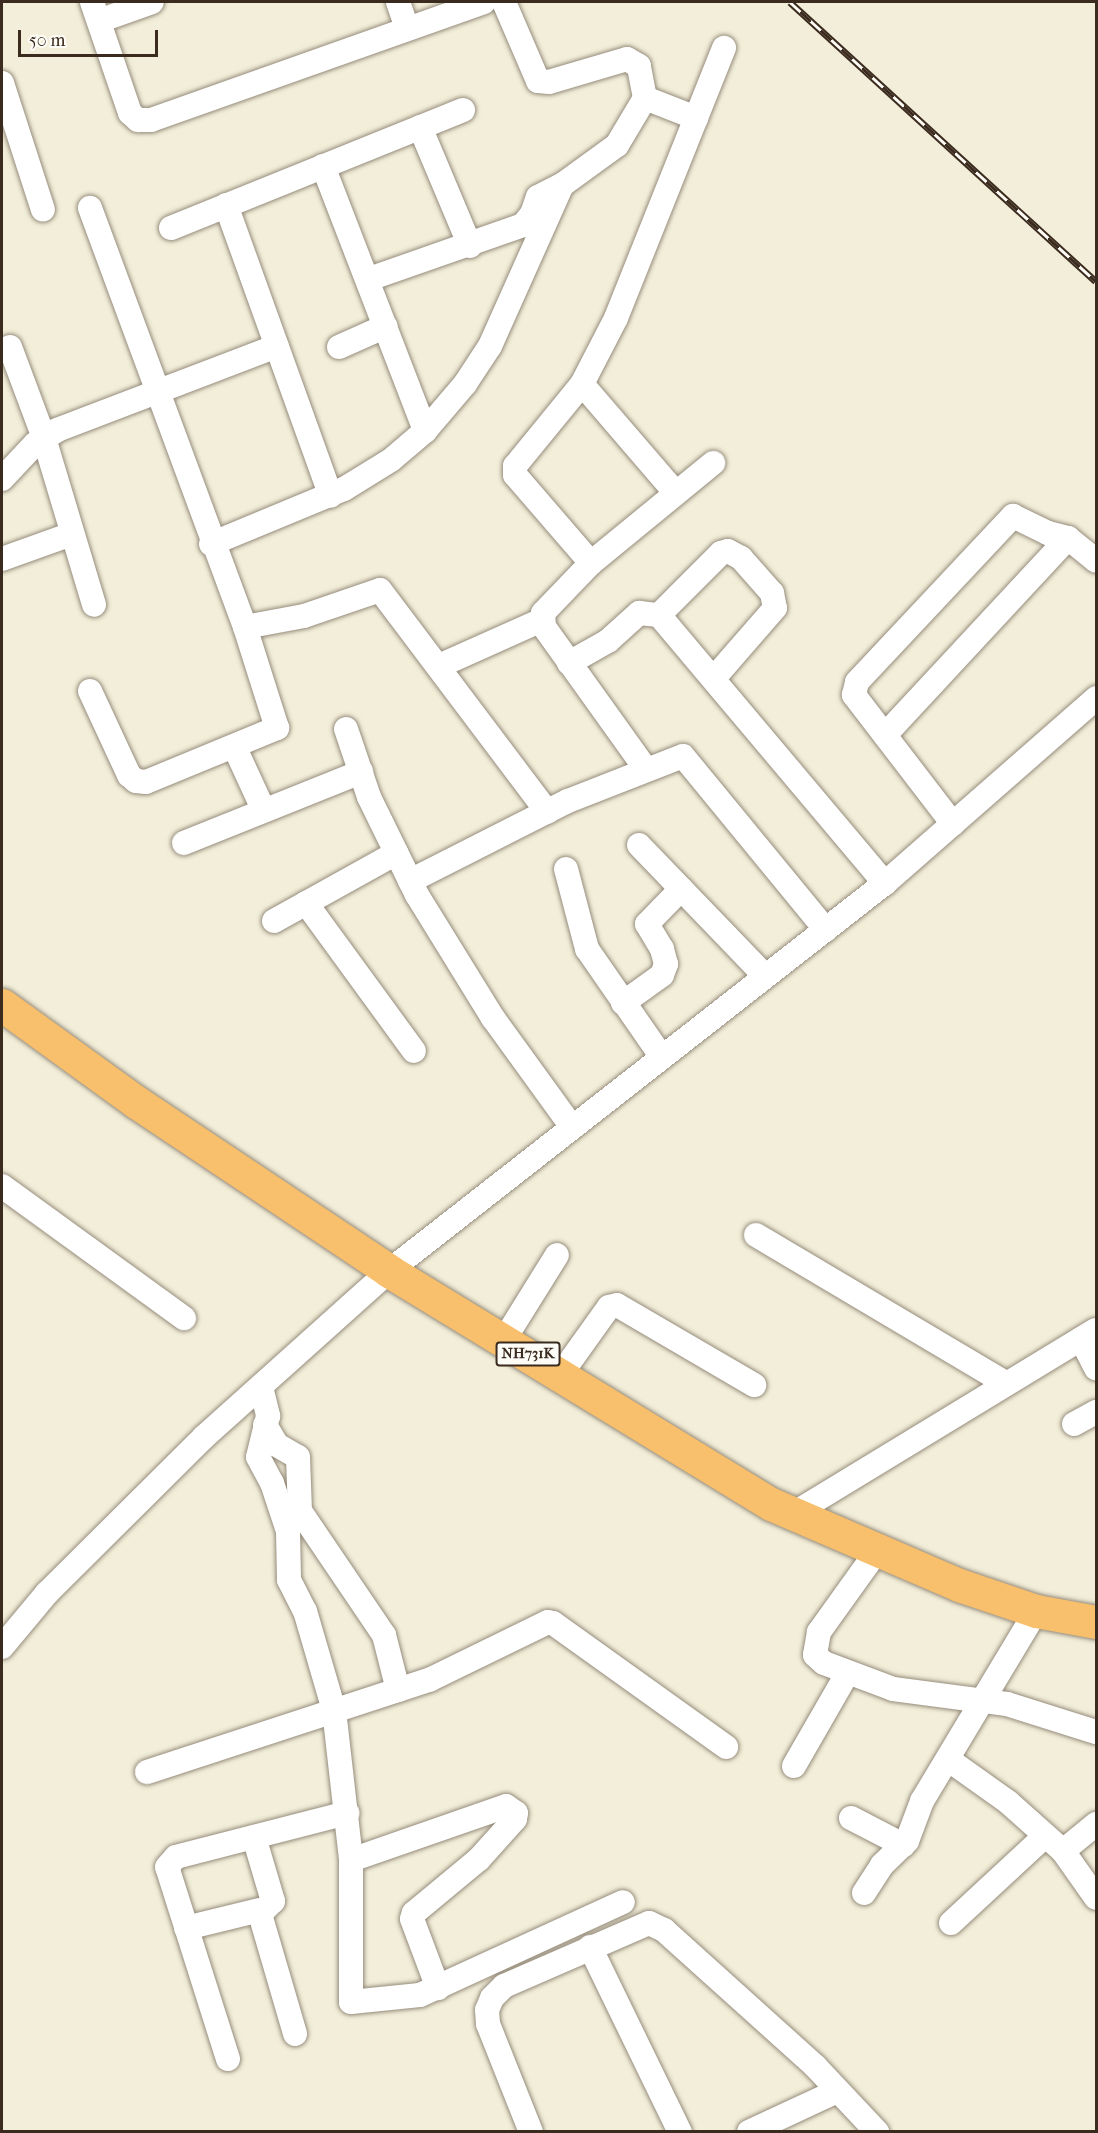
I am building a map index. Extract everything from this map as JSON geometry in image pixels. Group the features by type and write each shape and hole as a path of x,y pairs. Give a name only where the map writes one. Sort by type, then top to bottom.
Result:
{"highway":[{"name":"NH731K","path":"2,1005 136,1102 389,1272 793,1514 959,1585 1036,1611 1096,1622"}],"street":[{"path":"152,2 96,11 130,112 138,120 151,120 484,2"},
{"path":"398,2 407,28"},
{"path":"369,279 470,246 523,225 532,214 538,196 562,185 617,145 645,98 639,66 627,58 549,82 538,81 504,2"},
{"path":"591,563 515,475 515,466 582,384 625,297 724,48"},
{"path":"2,83 43,210"},
{"path":"645,98 696,118"},
{"path":"171,228 463,110"},
{"path":"420,127 470,246"},
{"path":"323,166 369,279 424,431"},
{"path":"212,544 331,496 392,460 424,431 465,384 490,346 562,185"},
{"path":"226,205 331,496"},
{"path":"90,208 244,627 277,728 235,748 146,782 136,781 129,775 90,691"},
{"path":"339,347 386,326"},
{"path":"2,478 44,438 156,391 277,346"},
{"path":"10,347 44,438 94,605"},
{"path":"582,384 674,491"},
{"path":"439,666 542,620 547,605 591,563 674,491 712,463"},
{"path":"953,824 854,695 857,682 999,528 1018,516 1048,534 1068,538 1096,561"},
{"path":"2,560 72,534"},
{"path":"885,735 1068,538"},
{"path":"659,615 721,553 728,551 741,558 772,593 775,608 715,677"},
{"path":"244,627 304,616 380,590 548,812"},
{"path":"569,663 608,641 639,613 659,615 715,677 885,883"},
{"path":"542,620 569,663 645,768"},
{"path":"2,1647 47,1593 204,1437 389,1272 661,1056 885,883 1096,698"},
{"path":"346,729 361,772 396,853 411,881 493,1018 572,1127"},
{"path":"235,748 262,808"},
{"path":"411,881 548,812 645,768 676,757 690,761 826,930"},
{"path":"184,843 262,808 361,772"},
{"path":"639,846 765,976"},
{"path":"274,921 396,853"},
{"path":"566,869 582,940 661,1056"},
{"path":"623,1003 662,975 666,964 662,949 647,924 681,889"},
{"path":"306,903 414,1051"},
{"path":"2,1186 184,1318"},
{"path":"756,1236 1005,1383"},
{"path":"504,1340 557,1255"},
{"path":"561,1374 609,1307 617,1305 754,1385"},
{"path":"793,1514 1005,1383 1089,1335 1096,1368"},
{"path":"261,1387 267,1410 258,1457 272,1483 288,1531 289,1580 305,1611 334,1710 351,1860 351,2002 410,1999 623,1902"},
{"path":"1074,1424 1096,1412"},
{"path":"265,1425 277,1445 297,1457 300,1511 384,1635 398,1689"},
{"path":"877,1551 819,1632 814,1647 815,1656 847,1674 909,1693 981,1700 1036,1711 1096,1732"},
{"path":"864,1893 882,1865 903,1845 922,1802 1036,1611"},
{"path":"147,1772 452,1671 554,1623 726,1747"},
{"path":"794,1766 847,1674"},
{"path":"949,1760 1008,1802 1054,1843 1096,1898"},
{"path":"351,1860 506,1806 516,1813 515,1819 479,1859 414,1913 412,1919 438,1988"},
{"path":"228,2059 168,1875 171,1862 254,1837 347,1813"},
{"path":"850,1818 903,1845"},
{"path":"951,1923 1054,1843 1096,1824"},
{"path":"186,1928 260,1910 273,1901 254,1837"},
{"path":"260,1910 295,2034"},
{"path":"531,2132 488,2024 487,2010 504,1986 649,1923 664,1930 815,2066 877,2132"},
{"path":"590,1947 680,2132"},
{"path":"749,2132 837,2091"}],"railway":[{"path":"790,2 1096,281"}]}
